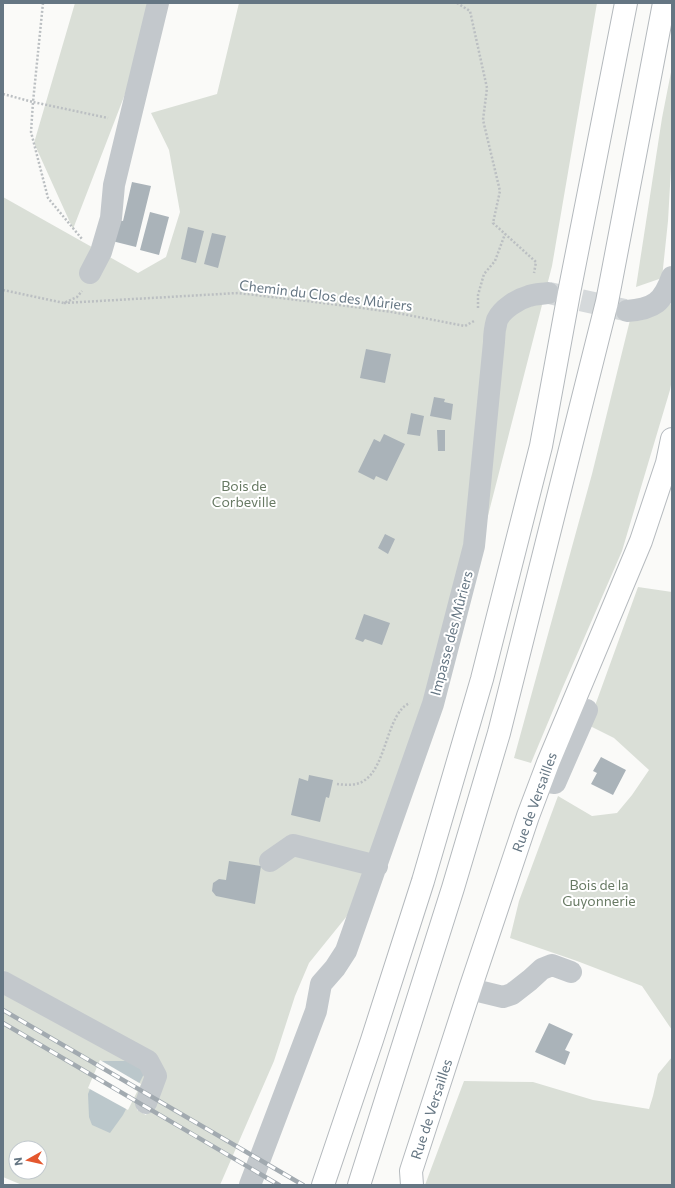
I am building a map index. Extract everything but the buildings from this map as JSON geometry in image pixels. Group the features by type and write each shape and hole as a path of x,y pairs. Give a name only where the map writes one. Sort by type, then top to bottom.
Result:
{"main road":[{"path":"323,1185 372,1040 423,881 482,680 541,446 569,293 626,3"},
{"path":"359,1185 453,888 501,725 607,302 664,3"},
{"name":"Rue de Versailles","path":"412,1178 470,989 528,816 541,781 641,541 667,463 672,439"}],"street":[{"path":"90,273 101,252 111,218 114,185 158,3"},
{"path":"90,273 91,251 100,216 114,185"},
{"path":"627,310 638,310 649,307 662,298 668,290 672,277"},
{"name":"Impasse des Mûriers","path":"250,1185 316,1011 321,984 335,968 346,951 433,704 474,546 494,342 498,319 504,311 514,303 530,295 548,293"},
{"path":"541,781 555,783 587,710"},
{"path":"270,861 293,845 376,866"},
{"path":"470,989 503,997 512,994 542,969 552,965 571,972"},
{"path":"3,982 148,1061 156,1076 146,1103"}],"path":[{"path":"43,3 31,132 48,198 91,251"},
{"path":"457,3 470,11 487,88 483,120 500,191 493,223 536,262 534,273 548,293"},
{"path":"3,94 129,123"},
{"path":"478,311 478,296 484,274 495,260 505,234"},
{"path":"64,303 77,297 85,287 90,273"},
{"name":"Chemin du Clos des Mûriers","path":"3,290 64,303 238,293 392,312 465,326 478,319"},
{"path":"337,784 353,785 365,780 375,768 398,714 408,704 416,702 433,704"}],"green space":[{"path":"75,3 151,3 137,63 73,229 34,143"},
{"name":"Bois de Corbeville","path":"239,3 597,3 552,266 442,695 351,911 309,963 295,996 274,1061 220,1185 22,1185 10,1180 48,1180 48,1140 8,1140 8,1179 3,1177 3,986 146,1067 151,1080 137,1110 146,1115 163,1078 73,1009 3,970 3,197 138,273 166,257 180,212 169,150 151,113 217,94"},
{"path":"672,67 672,151 668,221 662,278 636,287 662,118"},
{"path":"672,303 672,379 670,390 622,551 531,763 514,758 592,474 630,320 659,313"},
{"name":"Bois de la Guyonnerie","path":"638,587 672,592 672,1030 642,986 577,961 510,938 519,901 558,796 592,816 617,813 632,795 649,770 614,738 588,725"},
{"path":"672,1057 672,1185 425,1185 464,1081 533,1082 593,1100 649,1109 658,1074"}],"shaded area":[{"path":"101,1061 128,1061 145,1072 123,1115 110,1133 92,1125 89,1117 88,1094"}],"pier":[{"path":"100,1060 141,1084 128,1110 88,1088"}],"tunnel":[{"path":"549,293 625,310"}],"railway":[{"path":"3,1010 303,1185"},
{"path":"3,1023 279,1185"}]}
